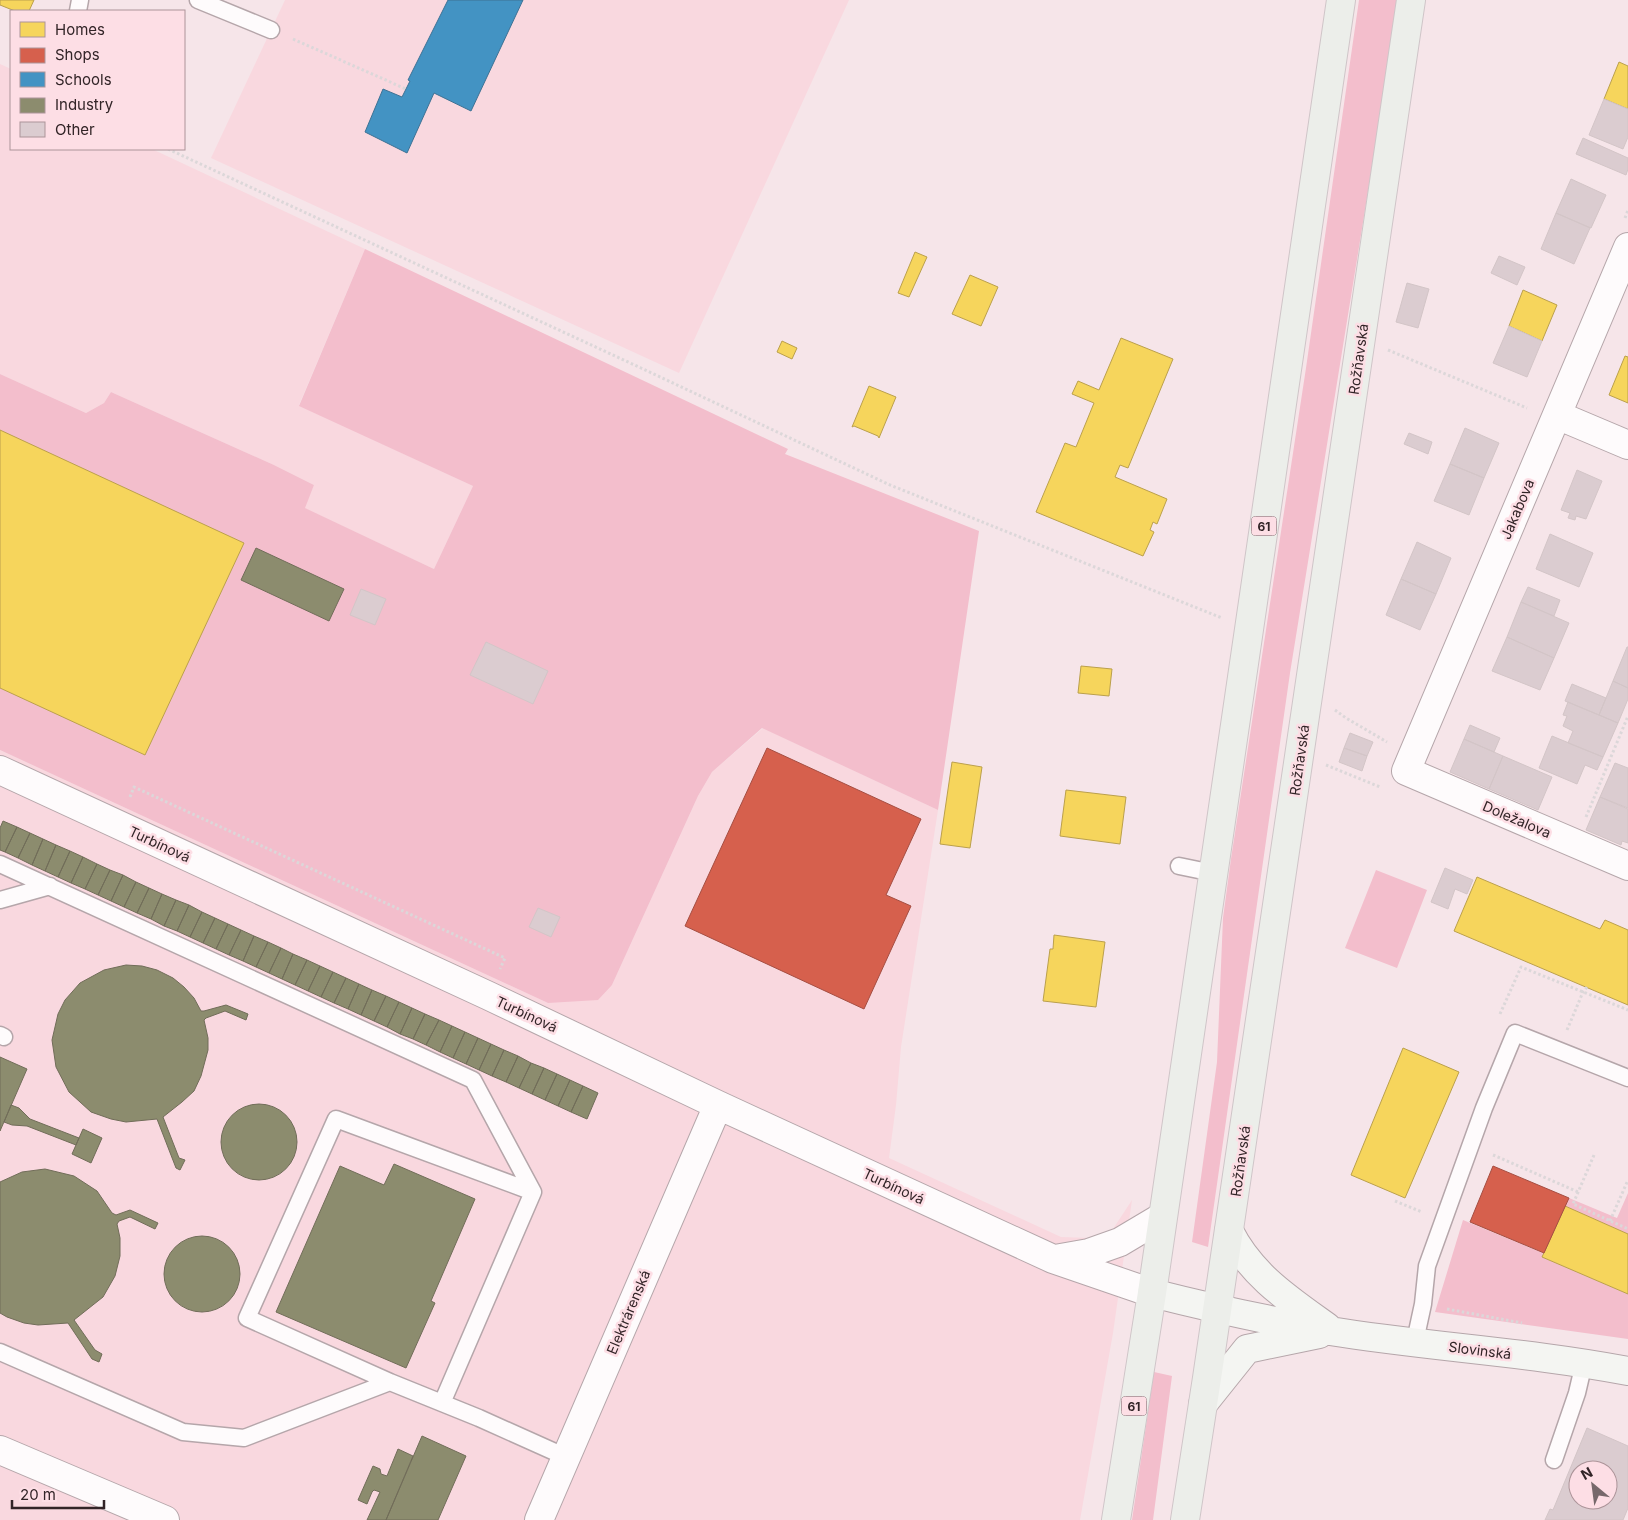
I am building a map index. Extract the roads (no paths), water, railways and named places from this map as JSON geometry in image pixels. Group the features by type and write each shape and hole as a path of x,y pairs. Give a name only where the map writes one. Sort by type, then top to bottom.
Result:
{"main road":[{"name":"61","path":"1116,1520 1152,1293 1341,0"},
{"name":"Rožňavská","path":"1185,1520 1218,1310 1411,0"}],"street":[{"name":"Jakabova","path":"1406,771 1544,413 1628,247"},
{"path":"1544,413 1628,445"},
{"name":"Turbínová","path":"0,770 1054,1260 1152,1293"},
{"name":"Doležalova","path":"1406,771 1628,866"},
{"name":"Elektrárenská","path":"539,1520 718,1105"},
{"path":"1054,1260 1089,1254 1120,1242 1162,1217"},
{"name":"Slovinská","path":"1229,1231 1239,1250 1258,1273 1280,1293 1332,1331"},
{"name":"Slovinská","path":"1152,1293 1218,1310 1332,1331 1584,1363 1628,1371"},
{"name":"Slovinská","path":"1203,1404 1247,1349 1332,1331"},
{"path":"0,1450 165,1520"}],"lane":[{"path":"198,0 272,30"},
{"path":"0,864 472,1080 533,1192"},
{"path":"1179,866 1213,873"},
{"path":"0,900 50,886"},
{"path":"1415,1342 1423,1304 1427,1266 1484,1108 1515,1033 1628,1078"},
{"path":"533,1192 336,1119 247,1318 390,1382 566,1457"},
{"path":"442,1403 533,1192"},
{"path":"0,1352 183,1432 244,1438 390,1382"},
{"path":"1554,1460 1577,1393 1584,1363"}]}
